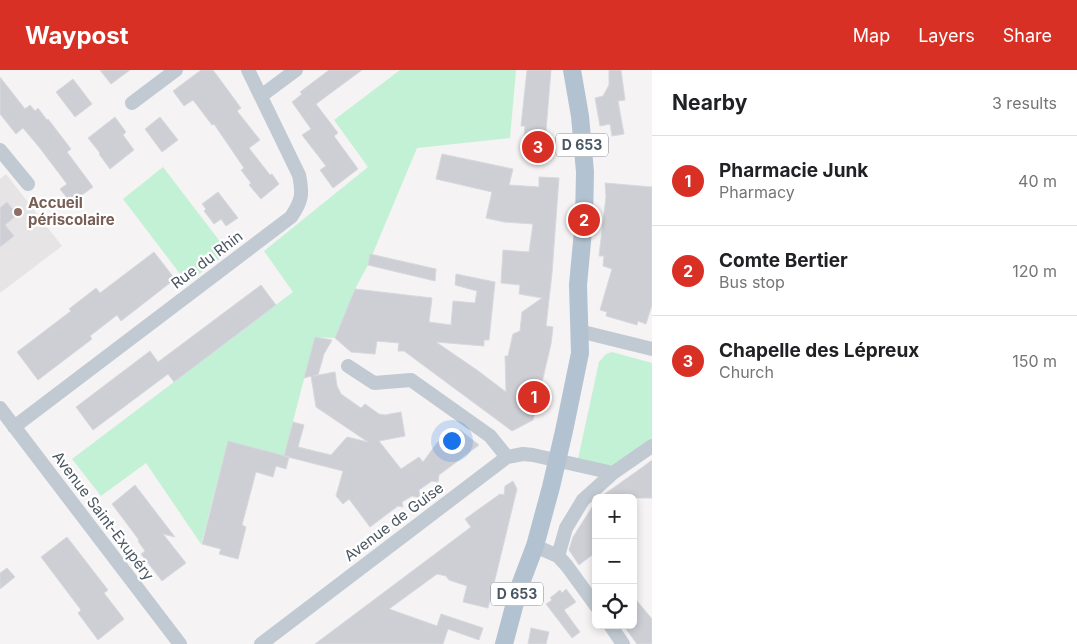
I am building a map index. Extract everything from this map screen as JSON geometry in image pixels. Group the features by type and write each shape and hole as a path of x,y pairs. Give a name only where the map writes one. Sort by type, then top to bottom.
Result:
{"main road":[{"name":"D 653","path":"504,644 519,588 535,546 557,460 580,353 578,285 584,220 585,172 580,116 572,70"}],"street":[{"path":"132,103 176,70"},
{"name":"Rue du Rhin","path":"14,427 291,217 300,205 302,189 300,175 248,70"},
{"path":"261,96 296,70"},
{"path":"0,150 28,184"},
{"path":"579,330 652,349"},
{"path":"348,366 374,383 411,380 490,436 507,456 524,454 613,473"},
{"name":"Avenue Saint-Exupéry","path":"0,408 180,644"},
{"path":"558,556 566,528 583,500 613,473 652,446"},
{"name":"Avenue de Guise","path":"261,644 507,456"},
{"path":"535,546 558,556 592,600"},
{"path":"613,629 623,644"}],"shaded area":[{"name":"Accueil périscolaire","path":"6,174 62,246 0,293 0,179"}],"green space":[{"path":"400,70 516,70 510,138 417,148 335,338 315,337 284,456 228,442 201,544 146,463 101,496 72,459 293,292 264,251 368,167 334,120"},
{"path":"163,167 228,252 187,283 123,199"},
{"path":"612,352 652,363 652,439 611,466 578,459 599,362 606,354"}],"building":[{"path":"100,70 130,70 111,84"},
{"path":"201,70 213,70 241,108 237,111 260,140 249,148 279,184 261,199 249,185 251,183 241,170 244,168 214,124 212,125 193,100 184,106 173,91"},
{"path":"329,70 362,70 316,104 338,133 334,136 358,169 333,188 320,170 326,166 302,135 311,129 292,102 302,94 300,92"},
{"path":"527,70 551,70 544,155 528,153 529,138 524,137 525,126 521,126"},
{"path":"609,70 621,70 625,100 618,101 624,134 612,136 610,124 600,126 595,98 603,96 609,85"},
{"path":"0,77 25,109 30,105 35,111 38,108 48,119 71,149 67,152 93,187 71,203 60,189 67,184 39,147 23,128 16,134 0,114"},
{"path":"73,79 92,104 75,117 56,92"},
{"path":"115,117 126,132 123,135 134,150 110,169 88,138"},
{"path":"160,117 178,140 162,152 145,129"},
{"path":"442,154 513,169 509,185 539,187 539,177 559,178 546,326 553,327 551,344 533,420 512,431 404,351 398,351 399,343 377,341 375,354 351,352 335,338 355,289 432,298 429,322 451,325 453,301 475,303 477,291 455,285 456,274 495,282 489,340 484,340 484,346 436,342 506,392 505,356 508,356 513,334 520,331 522,312 542,298 519,294 520,285 501,283 503,250 529,252 533,224 504,222 486,218 492,192 436,179"},
{"path":"605,183 652,187 652,305 646,324 638,321 637,325 606,316 607,312 600,310 612,269 603,266 604,256 599,256 606,196"},
{"path":"218,192 238,218 226,226 221,219 214,224 204,211 206,209 202,204"},
{"path":"7,202 17,215 5,225 14,236 0,247 0,208"},
{"path":"154,252 175,279 121,321 117,315 90,336 92,339 38,380 17,352 71,311 69,309 96,288 100,293"},
{"path":"370,254 436,269 435,281 368,265"},
{"path":"261,285 276,305 174,382 168,374 93,430 76,407 150,351 158,362"},
{"path":"315,337 332,340 324,354 318,375 313,376 335,372 337,386 341,394 361,408 365,404 379,414 385,415 401,412 405,436 379,441 401,469 419,457 423,462 437,443 455,429 458,432 460,430 479,445 439,475 438,482 432,481 419,490 420,498 412,496 402,502 403,507 398,506 370,527 349,499 343,504 336,496 343,471 284,456 293,422 304,425 298,447 331,455 347,437 368,442 316,407 311,376 304,378"},
{"path":"228,441 289,457 286,469 276,466 273,477 256,472 242,525 246,527 238,559 219,554 221,549 202,544"},
{"path":"652,460 652,498 637,498 637,494 605,494"},
{"path":"513,481 517,489 488,608 463,602 467,586 437,574 389,609 437,626 441,614 483,628 479,640 448,629 443,644 315,644 471,527 465,519 500,494 504,495 505,486"},
{"path":"135,485 175,537 163,534 186,563 162,581 141,554 145,551 139,540 112,504"},
{"path":"592,507 592,555 579,565 569,550 573,537"},
{"path":"67,537 108,590 104,593 124,619 98,640 78,613 81,610 41,557"},
{"path":"7,568 15,577 0,589 0,573"},
{"path":"566,589 576,602 564,610 580,632 572,638 546,604 560,590 562,593"},
{"path":"637,601 652,619 652,644 637,644 626,629 637,629"},
{"path":"531,628 549,632 546,644 528,644"}],"place":[{"name":"Chapelle des Lépreux","path":"538,147"},
{"name":"Accueil périscolaire","path":"18,212"},
{"name":"Comte Bertier","path":"584,220"},
{"name":"Pharmacie Junk","path":"534,397"}]}
